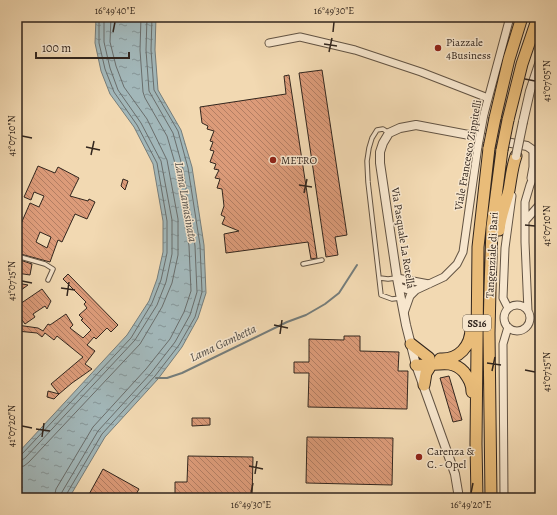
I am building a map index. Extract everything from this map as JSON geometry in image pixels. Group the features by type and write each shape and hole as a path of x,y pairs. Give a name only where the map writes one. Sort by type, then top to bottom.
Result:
{"highway":[{"name":"Tangenziale di Bari","path":"477,498 476,444 478,247 484,147 495,118 509,59 522,17"},
{"name":"Tangenziale di Bari","path":"491,498 489,333 492,227 502,150 508,120 522,64 538,17"},
{"path":"490,289 496,274 499,225 508,193 512,166 516,156"},
{"path":"411,344 430,361 445,360 458,355 468,344 471,336 471,314 477,300"},
{"path":"416,365 424,358 439,363 448,363 460,368 469,378 472,386 472,421 476,444"},
{"path":"424,385 430,361"}],"street":[{"name":"Viale Francesco Zippitelli","path":"416,290 444,277 457,264 463,252 484,147 484,114 510,17"},
{"path":"269,43 300,37 355,50 422,72 488,98"},
{"path":"508,308 503,298 505,248 516,156 530,91 540,61"},
{"path":"389,133 400,128 416,125 527,146 537,153 530,185"},
{"name":"Via Pasquale La Rotella","path":"389,133 382,143 380,164 397,278 416,365 455,474 459,498"},
{"path":"528,311 526,308 518,305 508,308 504,316 508,327 516,331 524,329 530,319 527,293 525,202 534,175 540,170"},
{"path":"526,220 540,204"},
{"path":"397,278 430,284"},
{"path":"399,288 416,290"},
{"path":"404,313 410,296 416,290"},
{"path":"518,305 527,293"},
{"path":"504,498 504,344 508,327"}],"lane":[{"path":"389,133 383,129 377,130 372,138 367,161 369,190 381,295 392,299 401,298"},
{"path":"17,256 45,264 53,269 48,280"},
{"path":"303,264 322,260"},
{"path":"380,278 397,278"}],"water":[{"name":"Lama Lamasinata","path":"96,17 156,17 155,50 158,90 181,130 192,167 204,245 206,293 198,318 182,347 158,379 105,437 69,498 17,498 17,454 127,335 149,301 157,279 163,252 163,221 153,164 134,127 110,94 101,71 95,43"}],"building":[{"path":"322,70 347,235 335,237 338,255 326,257 299,73"},
{"path":"289,75 317,258 311,259 308,242 226,253 224,234 239,231 222,224 225,217 221,215 224,206 222,189 217,188 220,179 215,178 219,170 214,169 216,164 210,162 214,151 210,150 213,142 210,141 214,131 207,129 208,126 202,123 200,107 286,94 284,76"},
{"path":"38,166 55,173 58,167 79,178 70,196 88,201 89,199 95,202 87,219 75,214 62,242 58,240 50,262 17,253 17,233 30,203 39,207 44,196 34,192 31,200 24,197","holes":["40,232 51,237 47,248 36,242"]},
{"path":"123,179 128,181 125,190 121,186"},
{"path":"17,259 32,264 30,275 17,273"},
{"path":"68,274 118,325 111,332 107,328 96,339 94,337 87,345 95,351 85,364 92,369 59,394 51,384 83,357 57,336 54,340 45,333 42,337 37,333 17,331 17,325 38,328 43,331 48,324 50,325 66,314 73,325 70,328 83,338 91,330 81,320 83,319 79,315 87,308 84,304 86,302 63,279"},
{"path":"17,283 28,285 17,293"},
{"path":"42,289 51,301 47,309 45,306 33,314 35,317 25,324 17,313 17,306"},
{"path":"344,336 360,336 360,351 399,352 398,371 408,371 407,409 308,407 309,373 294,373 294,362 309,362 309,339 344,340"},
{"path":"449,376 462,420 453,422 440,378"},
{"path":"48,391 59,394 54,399 47,397"},
{"path":"192,418 210,418 210,425 192,426"},
{"path":"307,437 393,438 392,485 306,483"},
{"path":"188,456 253,457 252,498 175,498 175,482 187,482"},
{"path":"103,469 139,489 134,498 87,498"}],"waterway":[{"name":"Lama Gambetta","path":"156,378 167,378 182,373 287,322 306,315 325,304 339,293 357,265"}],"place":[{"name":"Piazzale 4Business","path":"438,48"},
{"name":"METRO","path":"273,160"},
{"name":"Carenza & C. - Opel","path":"419,457"}]}
